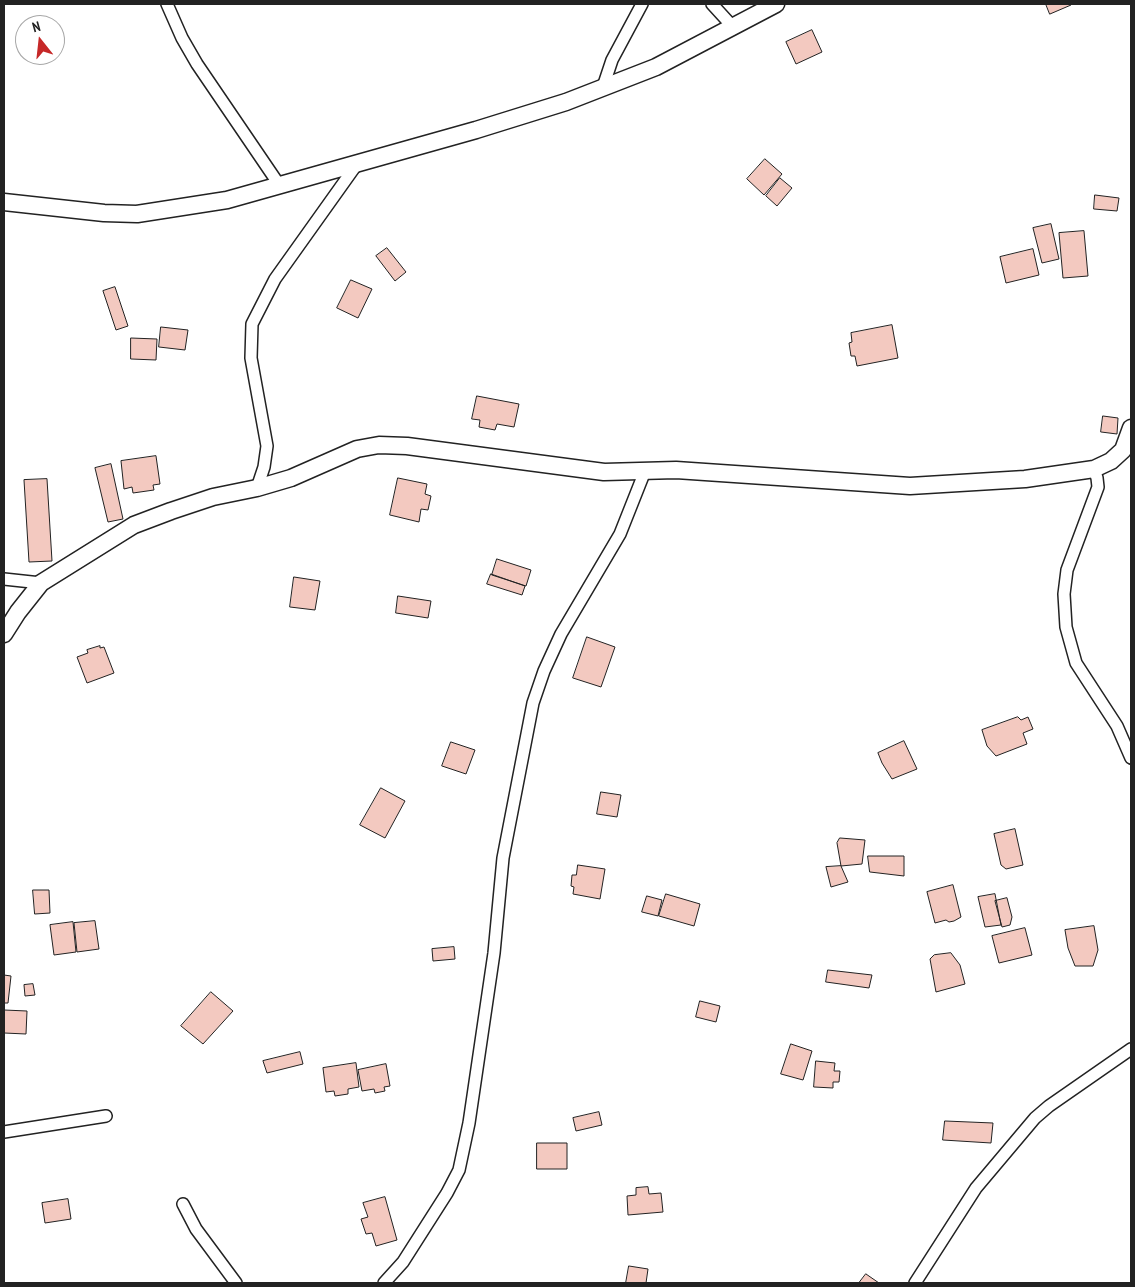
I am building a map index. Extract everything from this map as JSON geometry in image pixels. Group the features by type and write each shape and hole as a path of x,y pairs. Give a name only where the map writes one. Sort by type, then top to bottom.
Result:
{"street":[{"path":"167,4 182,38 197,64 280,186"},
{"path":"603,88 612,60 642,4"},
{"path":"712,4 733,27"},
{"path":"4,202 104,213 137,214 227,200 357,164 557,104 603,88 656,67 776,4"},
{"path":"257,488 264,467 267,446 251,358 252,324 275,279 357,164"},
{"path":"4,634 18,612 41,583 134,525 213,497 257,488 291,478 357,449 379,445 407,446 604,472 676,470 910,486 1025,479 1094,469 1111,461 1127,450 1131,428"},
{"path":"1094,469 1098,478 1098,487 1067,570 1064,594 1066,626 1076,663 1116,726 1131,758"},
{"path":"384,1283 403,1262 447,1193 459,1170 469,1123 494,953 502,858 533,703 544,671 561,634 620,534 645,471"},
{"path":"4,579 41,583"},
{"path":"915,1283 976,1188 1035,1118 1049,1106 1131,1049"},
{"path":"4,1132 106,1116"},
{"path":"183,1204 196,1229 236,1283"}],"building":[{"path":"1046,4 1070,4 1071,5 1050,14"},
{"path":"812,30 822,52 796,64 786,42"},
{"path":"765,159 782,174 764,195 747,179"},
{"path":"780,178 792,188 777,206 766,196"},
{"path":"1095,195 1119,198 1117,211 1094,209"},
{"path":"1051,224 1059,259 1042,263 1033,228"},
{"path":"1084,231 1088,276 1063,278 1059,233"},
{"path":"387,248 406,272 395,281 376,256"},
{"path":"1033,249 1039,275 1006,283 1000,257"},
{"path":"351,280 372,289 358,318 337,308"},
{"path":"115,287 128,326 116,330 103,291"},
{"path":"892,325 898,358 857,366 855,356 851,356 849,343 852,342 851,333"},
{"path":"161,327 188,330 185,350 159,347"},
{"path":"131,338 157,339 156,360 131,359"},
{"path":"477,396 519,404 514,427 497,424 495,430 479,427 480,420 472,419"},
{"path":"1103,416 1118,418 1117,434 1101,432"},
{"path":"156,456 160,484 153,485 154,490 133,493 132,487 124,489 121,461"},
{"path":"111,464 123,519 108,522 95,468"},
{"path":"398,478 427,484 425,494 431,496 428,510 421,509 419,522 390,515"},
{"path":"47,479 52,561 29,562 24,480"},
{"path":"497,559 531,570 526,586 492,575"},
{"path":"491,574 525,586 522,595 487,584"},
{"path":"294,577 320,581 315,610 290,607"},
{"path":"398,596 431,601 428,618 396,613"},
{"path":"587,637 615,647 601,687 573,678"},
{"path":"100,646 100,648 104,647 114,673 87,683 77,657 88,653 87,650"},
{"path":"1018,717 1021,720 1028,717 1033,729 1023,733 1027,744 996,756 987,746 982,730"},
{"path":"904,741 917,769 892,779 878,753"},
{"path":"451,742 475,750 466,774 442,766"},
{"path":"381,788 405,801 385,838 360,825"},
{"path":"601,792 621,795 617,817 597,814"},
{"path":"1015,829 1023,865 1006,869 1001,865 994,834"},
{"path":"840,838 865,840 862,864 841,866 837,843"},
{"path":"868,856 904,856 904,876 870,872"},
{"path":"578,865 605,869 600,899 573,894 574,887 571,886 572,875 576,875"},
{"path":"841,866 848,882 831,887 826,867"},
{"path":"953,885 961,917 954,921 949,922 946,920 935,923 927,892"},
{"path":"33,890 49,890 50,913 35,914"},
{"path":"666,894 700,904 694,926 659,916"},
{"path":"995,894 1001,925 985,927 978,897"},
{"path":"647,896 662,900 658,916 642,912"},
{"path":"1007,898 1012,917 1010,925 1002,927 995,901"},
{"path":"95,921 99,949 77,952 74,923"},
{"path":"73,922 76,952 54,955 50,925"},
{"path":"1094,926 1098,950 1093,966 1075,966 1068,948 1065,930"},
{"path":"1025,928 1032,955 999,963 992,936"},
{"path":"454,947 455,959 433,961 432,949"},
{"path":"951,953 960,965 965,984 936,992 930,959 934,955"},
{"path":"828,970 872,975 869,988 826,982"},
{"path":"4,975 11,976 8,1003 4,1003"},
{"path":"33,984 35,995 25,996 24,985"},
{"path":"211,992 233,1011 203,1044 181,1026"},
{"path":"700,1001 720,1006 716,1022 696,1017"},
{"path":"4,1010 27,1011 26,1034 4,1033"},
{"path":"791,1044 812,1051 803,1080 781,1074"},
{"path":"300,1052 303,1064 267,1073 263,1061"},
{"path":"816,1061 835,1063 834,1071 840,1071 839,1082 833,1082 833,1088 814,1087"},
{"path":"356,1063 359,1087 348,1089 348,1094 335,1096 334,1091 326,1092 323,1068"},
{"path":"386,1064 390,1086 384,1087 385,1091 375,1093 374,1089 362,1091 358,1070"},
{"path":"599,1112 602,1125 576,1131 573,1118"},
{"path":"945,1121 993,1123 991,1143 943,1140"},
{"path":"537,1143 567,1143 567,1169 537,1169"},
{"path":"648,1187 649,1194 661,1193 663,1212 628,1215 627,1196 636,1195 636,1188"},
{"path":"385,1197 397,1240 376,1246 372,1233 366,1234 361,1219 368,1217 363,1203"},
{"path":"68,1199 71,1219 45,1223 42,1203"},
{"path":"629,1266 648,1269 646,1283 626,1283"},
{"path":"866,1274 879,1283 859,1283"}]}
